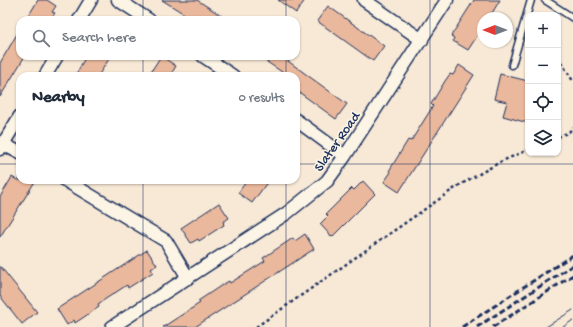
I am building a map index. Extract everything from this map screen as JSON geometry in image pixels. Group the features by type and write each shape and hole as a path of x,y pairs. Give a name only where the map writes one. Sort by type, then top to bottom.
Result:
{"street":[{"path":"81,16 91,0"},
{"path":"118,0 143,16"},
{"path":"364,0 422,40"},
{"name":"Slater Road","path":"112,327 287,213 327,181 346,156 447,0"},
{"path":"47,72 55,60"},
{"path":"209,60 227,72"},
{"path":"16,123 2,146 16,151"},
{"path":"300,123 346,156"},
{"path":"72,184 166,241 188,278"}],"lane":[{"path":"512,65 531,0"},
{"path":"545,0 573,18"}],"path":[{"path":"561,63 573,81"},
{"path":"561,136 569,132 573,127"},
{"path":"256,327 458,186 502,161 525,151"}],"building":[{"path":"38,0 47,0 56,6 52,12 55,13 53,16 28,16"},
{"path":"162,0 197,0 222,16 188,16"},
{"path":"278,0 305,0 296,13"},
{"path":"474,0 500,0 493,12 477,12 477,36 468,50 453,41 454,38 451,36"},
{"path":"328,6 384,46 373,61 317,21"},
{"path":"16,36 16,60 23,60 0,97 0,63"},
{"path":"84,60 108,60 101,72 77,72"},
{"path":"158,60 167,60 176,66 172,72 151,72"},
{"path":"264,60 286,60 347,104 336,119 300,93 300,72 282,72"},
{"path":"459,65 474,75 399,192 384,182 391,172 389,171 408,140 411,141 433,106 431,104 445,81 450,74 453,75"},
{"path":"500,74 525,80 525,122 503,116 507,102 494,99"},
{"path":"12,177 16,179 16,184 33,184 0,237 0,197"},
{"path":"363,181 375,194 332,237 320,224 328,216 326,214 352,188 354,190"},
{"path":"244,184 266,184 252,203 238,193"},
{"path":"219,203 229,218 223,222 224,225 199,241 198,239 191,243 181,228"},
{"path":"305,234 314,249 195,327 163,327 200,303 198,301 222,285 229,281 230,283 265,261 263,258 293,238 295,241"},
{"path":"147,250 157,265 151,269 153,272 128,288 127,285 98,304 99,307 75,323 74,320 67,325 57,309"},
{"path":"0,266 37,312 22,324 0,296"}],"tram line":[{"path":"546,327 573,310"},
{"path":"563,327 573,320"}],"railway":[{"path":"462,327 573,255"},
{"path":"477,327 573,265"},
{"path":"493,327 573,275"}]}
